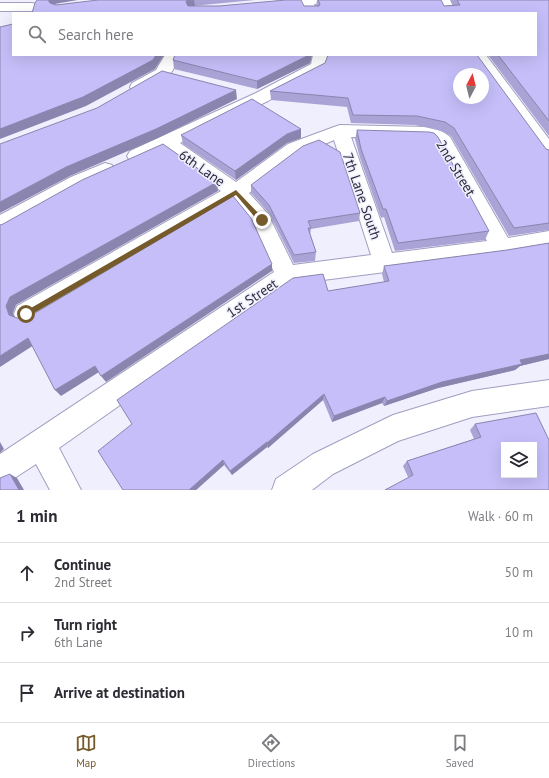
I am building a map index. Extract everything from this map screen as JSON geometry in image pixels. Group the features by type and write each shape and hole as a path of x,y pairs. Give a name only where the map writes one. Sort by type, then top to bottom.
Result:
{"street":[{"path":"305,0 311,12"},
{"path":"273,3 318,0"},
{"path":"443,0 449,12"},
{"path":"0,7 32,7"},
{"path":"126,94 170,74 173,56"},
{"path":"0,225 78,182 166,143 262,97 318,67 322,56"},
{"path":"479,56 549,152"},
{"path":"239,91 262,97"},
{"name":"2nd Street","path":"26,314 236,192 295,149 340,130 427,133 439,137 443,140 502,248"},
{"name":"7th Lane South","path":"340,130 384,261"},
{"name":"6th Lane","path":"166,143 236,192 262,220 287,275"},
{"name":"1st Street","path":"0,472 40,443 287,275 384,261 502,248 549,240"},
{"path":"287,490 324,464 393,429 472,404 549,393"},
{"path":"40,443 66,490"}],"building":[{"path":"37,0 48,0 50,3 56,5 98,0 187,0 186,2 188,6 219,6 301,0 304,6 319,6 320,4 318,0 441,0 444,6 460,5 457,0 549,0 549,121 499,56 537,56 537,12 32,12"},
{"path":"12,24 12,56 155,56 153,60 83,97 0,129 0,27"},
{"path":"175,56 307,56 257,81 173,60"},
{"path":"328,56 478,56 487,68 453,68 453,104 489,104 489,71 546,149 549,150 549,223 514,228 454,128 445,122 417,116 353,115 348,98 270,91 325,63"},
{"path":"162,71 236,90 156,129 66,167 0,202 0,144 97,108"},
{"path":"252,99 301,129 287,134 235,171 181,135"},
{"path":"357,130 434,133 438,137 489,231 398,243 386,209 383,209 361,149"},
{"path":"319,140 340,152 360,213 308,221 311,228 308,228 316,252 294,255 269,205 251,185 303,146"},
{"path":"163,144 217,182 10,297 6,306 9,315 20,319 30,316 233,196 251,218 272,264 101,376 95,366 55,390 28,338 0,356 0,225 82,180"},
{"path":"549,243 549,354 520,360 522,364 442,382 387,401 385,397 334,416 324,394 267,443 230,471 223,460 189,490 123,490 98,451 132,424 117,400 293,278 323,274 328,291 389,281 384,266"},
{"path":"536,413 549,440 549,490 385,490 413,475 407,461 481,437 475,424"},
{"path":"10,474 19,490 0,490 0,478"}],"route":[{"path":"26,314 236,192 262,220"}]}
